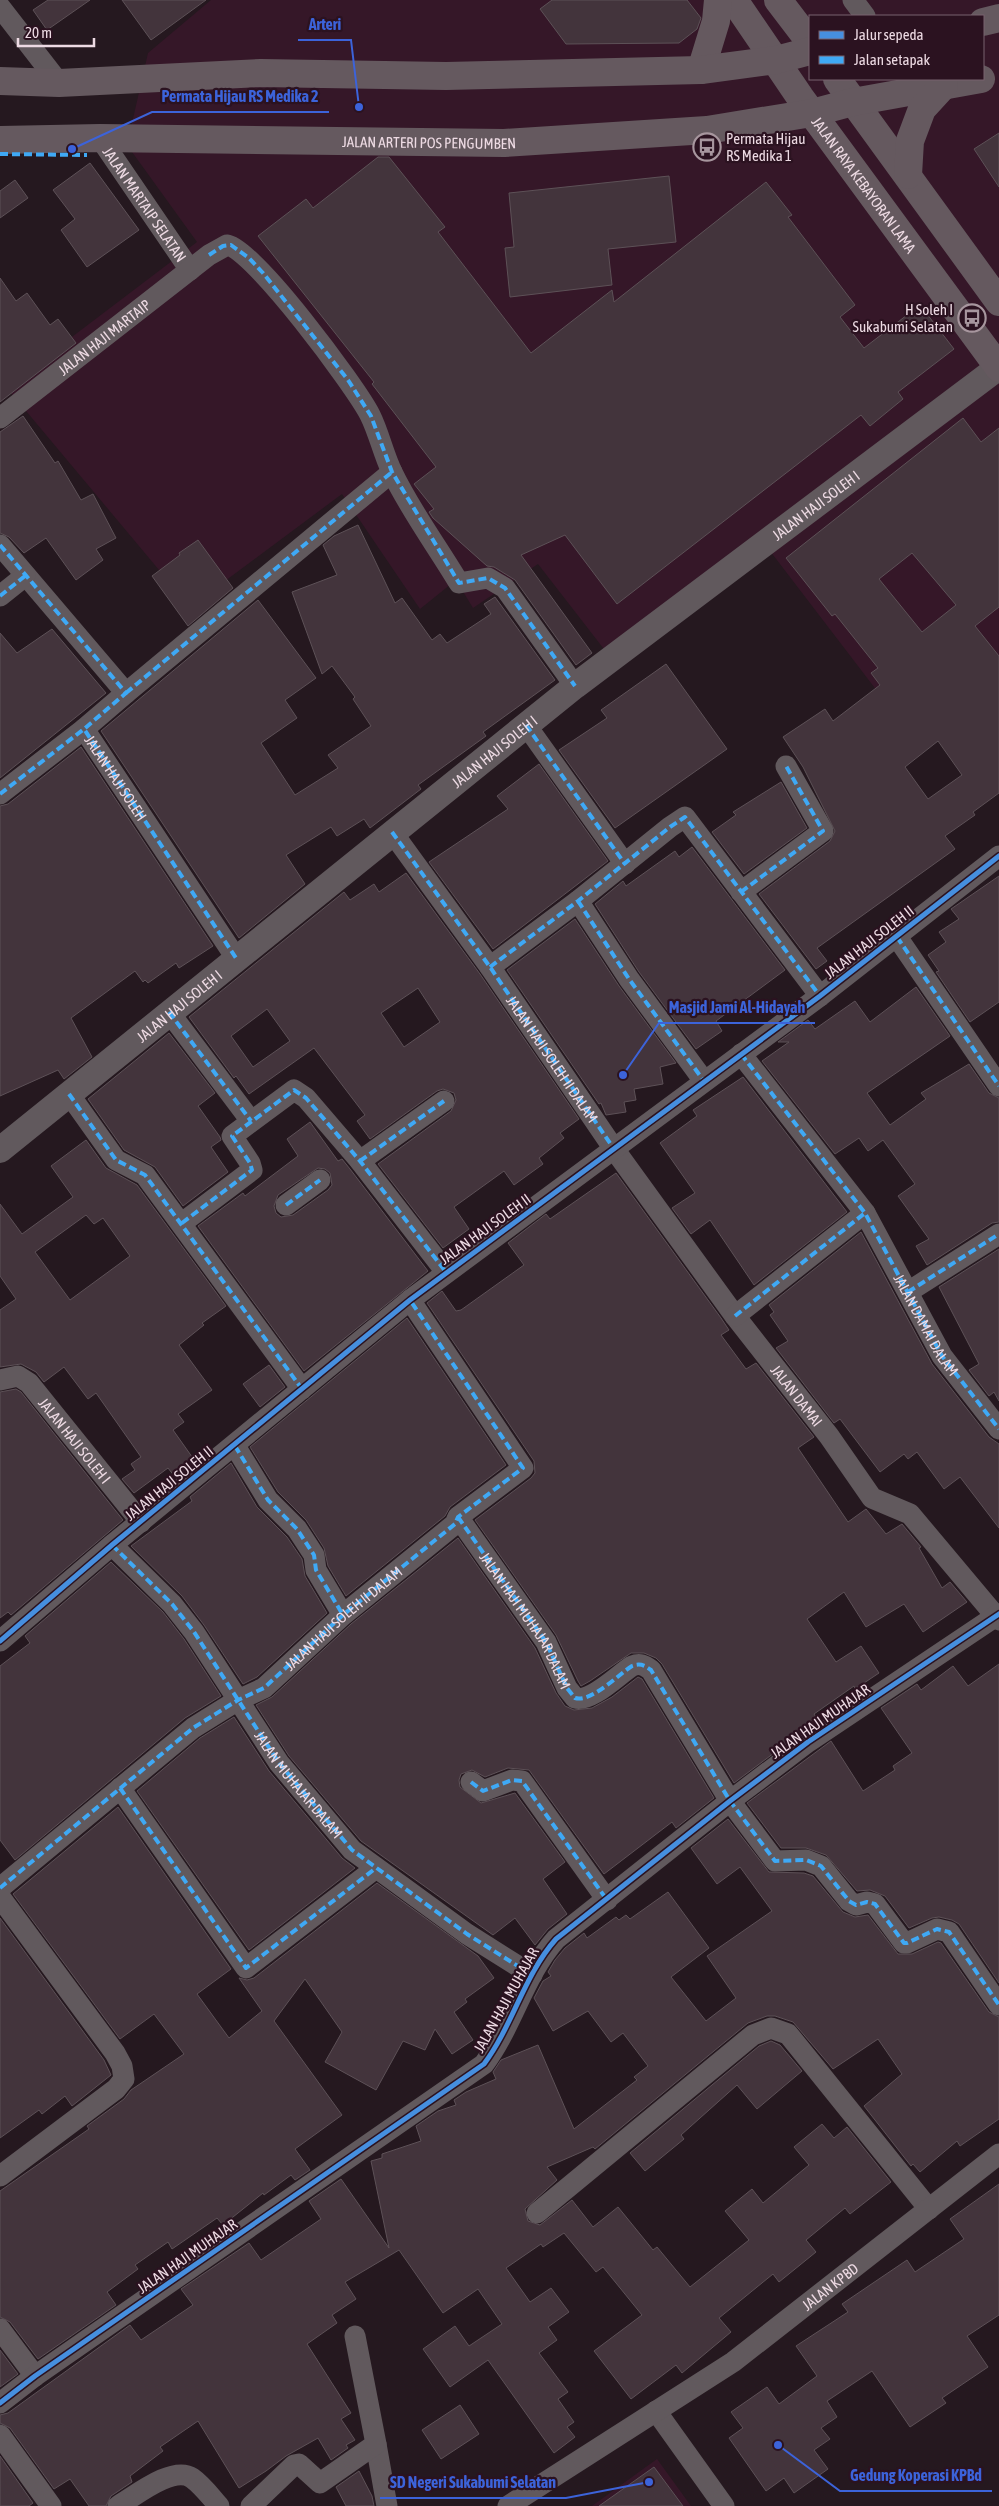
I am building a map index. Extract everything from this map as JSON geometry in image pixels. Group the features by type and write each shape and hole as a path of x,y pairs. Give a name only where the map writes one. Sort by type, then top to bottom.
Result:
{"main road":[{"path":"702,70 714,27 718,0"},
{"name":"JALAN RAYA KEBAYORAN LAMA","path":"734,0 812,113 999,368"},
{"path":"778,0 809,41"},
{"path":"984,22 999,18"},
{"path":"0,81 59,83 261,73 446,76 702,70 776,60 809,51"},
{"name":"JALAN ARTERI POS PENGUMBEN","path":"984,79 999,76"},
{"path":"838,80 999,302"},
{"name":"JALAN ARTERI POS PENGUMBEN","path":"0,140 100,138 504,143 727,129 812,113 853,102 976,80"},
{"path":"908,175 910,141 922,109 944,85"},
{"path":"905,240 937,216"}],"street":[{"path":"853,0 864,15"},
{"path":"0,7 59,83"},
{"name":"JALAN MARTAIP SELATAN","path":"100,138 190,270"},
{"name":"JALAN HAJI MARTAIP","path":"1,415 209,255 223,246 231,245 249,258 263,273 348,380 371,416 392,472"},
{"name":"JALAN HAJI SOLEH I","path":"0,1150 574,686 999,368"},
{"path":"392,472 458,583 488,578 504,588 574,686"},
{"name":"JALAN HAJI SOLEH","path":"236,958 84,729 392,472"},
{"path":"0,545 126,693"},
{"path":"0,596 25,576"},
{"path":"526,725 625,864"},
{"path":"0,794 84,729"},
{"path":"741,892 823,831 786,766"},
{"path":"490,967 578,902 670,826 686,817 820,996"},
{"name":"JALAN HAJI SOLEH II DALAM","path":"392,832 490,967 614,1149"},
{"name":"JALAN HAJI SOLEH II","path":"0,1641 112,1545 235,1446 410,1300 820,996 999,856"},
{"path":"578,902 629,980 704,1081"},
{"path":"897,937 999,1086"},
{"path":"170,1012 250,1121"},
{"name":"JALAN DAMAI DALAM","path":"741,1054 865,1213 942,1356 999,1429"},
{"path":"182,1223 252,1170 250,1163 232,1137 250,1121 294,1090 300,1092 360,1162 446,1272"},
{"path":"69,1094 116,1160 145,1175 302,1389"},
{"path":"360,1162 444,1101"},
{"name":"JALAN DAMAI","path":"614,1149 735,1316 829,1436 872,1498 910,1514 998,1617"},
{"path":"286,1205 320,1180"},
{"path":"735,1316 865,1213"},
{"path":"908,1292 999,1234"},
{"name":"JALAN HAJI SOLEH II DALAM","path":"0,1888 193,1728 238,1700 264,1688 343,1615 455,1524 458,1517 523,1468 410,1300"},
{"name":"JALAN HAJI SOLEH I","path":"0,1380 18,1376 29,1383 141,1522"},
{"path":"235,1446 268,1500 297,1528 314,1555 316,1570 343,1615"},
{"name":"JALAN HAJI MUHAJAR DALAM","path":"458,1517 546,1642 572,1695 578,1699 586,1697 604,1687 632,1666 638,1663 645,1666 656,1677 730,1801"},
{"name":"JALAN MUHAJAR DALAM","path":"112,1545 163,1592 194,1632 279,1763 352,1850 467,1934 532,1975"},
{"name":"JALAN HAJI MUHAJAR","path":"0,2403 35,2376 484,2064 500,2042 543,1954 556,1939 730,1801 808,1742 998,1617"},
{"path":"471,1782 483,1791 512,1780 522,1781 607,1900"},
{"path":"120,1788 246,1968 376,1868"},
{"path":"730,1801 775,1861 806,1860 821,1866 849,1901 856,1905 867,1902 875,1904 904,1943 937,1929 949,1932 999,2005"},
{"path":"0,1897 115,2053 122,2066 124,2079 116,2089 0,2176"},
{"path":"538,2213 753,2035 771,2028 788,2034 929,2209"},
{"name":"JALAN KPBD","path":"508,2506 733,2362 999,2154"},
{"path":"0,2329 35,2376"},
{"path":"355,2336 387,2506"},
{"path":"656,2411 724,2506"},
{"path":"0,2435 51,2506"},
{"path":"251,2506 294,2465 299,2464 320,2483 376,2444"},
{"path":"118,2506 161,2480 176,2474 190,2476 219,2506"}],"shaded area":[{"path":"211,0 999,0 999,695 923,751 760,538 607,653 538,564 473,608 456,580 420,609 342,494 190,607 6,387 197,242 127,145 148,53"},
{"path":"657,2459 691,2506 592,2506"}],"building":[{"path":"48,0 90,0 47,30 33,10"},
{"path":"122,0 206,0 151,40"},
{"path":"552,0 687,0 701,18 697,29 679,43 566,44 540,9"},
{"path":"999,133 999,187 974,149"},
{"path":"378,157 389,157 445,227 438,232 531,353 612,290 614,302 766,182 792,215 788,217 855,305 840,317 864,348 920,305 954,349 898,392 903,399 870,426 861,415 617,604 565,535 521,555 592,653 576,665 515,580 494,567 487,566 433,518 429,512 434,509 414,484 436,467 372,384 374,382 258,236 306,199 313,208"},
{"path":"90,163 139,230 87,267 61,230 75,219 53,190"},
{"path":"669,176 676,242 608,249 612,285 510,297 505,248 514,247 509,193"},
{"path":"15,180 28,198 0,218 0,191"},
{"path":"0,278 16,301 27,293 50,325 58,319 76,343 0,402"},
{"path":"23,416 55,463 58,461 81,500 93,494 116,538 96,549 103,560 76,580 46,538 24,553 9,537 0,533 0,432"},
{"path":"963,418 981,442 999,428 999,607 975,626 999,656 999,793 973,812 975,815 945,836 955,849 817,948 827,961 816,969 759,894 830,841 835,831 803,767 783,737 825,709 833,721 880,685 871,673 878,668 835,614 832,616 786,558","holes":["912,553 956,605 922,632 879,579","938,741 962,775 928,799 905,767"]},
{"path":"358,525 395,603 402,598 432,640 440,634 447,643 491,614 484,604 495,597 555,680 483,732 486,736 418,785 421,789 370,828 364,819 337,836 331,827 286,855 305,884 239,938 101,731 258,600 316,678 285,700 297,718 261,743 295,795 338,768 328,755 371,726 353,699 355,697 332,666 322,674 292,592 337,575 323,545 334,536"},
{"path":"198,540 233,588 188,626 152,576"},
{"path":"52,629 106,693 0,778 0,633 17,653"},
{"path":"666,664 727,749 615,828 559,750 607,718 601,710"},
{"path":"81,747 213,946 179,968 176,963 148,983 145,980 143,982 135,971 71,1018 92,1057 64,1079 58,1070 0,1096 0,806 8,804"},
{"path":"539,764 608,861 493,949 429,862 508,809 497,796"},
{"path":"781,782 807,828 744,874 712,832 736,815 733,812"},
{"path":"692,847 785,970 716,1021 722,1031 696,1049 639,972 595,904 623,881 626,886 675,851 679,857"},
{"path":"406,873 480,974 579,1119 560,1133 564,1138 539,1158 543,1164 514,1185 504,1171 454,1207 469,1229 443,1248 378,1164 451,1111 456,1100 454,1093 443,1089 437,1091 370,1139 357,1121 365,1115 314,1048 249,1094 236,1076 234,1078 189,1017 344,892 350,900 374,884 379,892","holes":["418,988 440,1022 404,1047 381,1013","267,1009 290,1041 253,1067 231,1036"]},
{"path":"999,876 999,1002 970,1022 936,972 939,971 928,955 946,942 939,932 959,919 951,909"},
{"path":"575,919 619,986 676,1063 660,1067 663,1084 634,1089 636,1100 624,1102 626,1112 606,1115 601,1103 599,1104 507,970"},
{"path":"916,987 950,1036 867,1093 890,1125 926,1099 921,1093 969,1064 989,1093 999,1098 999,1222 992,1223 927,1265 916,1246 929,1239 898,1196 915,1184 883,1140 868,1151 859,1138 835,1154 762,1061 789,1042 778,1042 808,1020 815,1029 855,1001 870,1022"},
{"path":"169,1033 215,1093 198,1106 220,1137 221,1140 211,1147 228,1172 183,1206 155,1167 124,1150 88,1099"},
{"path":"743,1077 847,1212 754,1285 710,1220 691,1234 672,1208 695,1193 660,1143 697,1116 693,1110"},
{"path":"310,1122 338,1161 342,1159 428,1271 304,1371 198,1226 243,1193 245,1196 298,1156 287,1139","holes":["318,1168 325,1169 330,1173 332,1185 328,1190 293,1215 281,1217 276,1213 274,1206 278,1195"]},
{"path":"86,1140 106,1168 137,1185 226,1306 202,1323 204,1325 179,1345 212,1390 178,1414 184,1422 173,1430 195,1461 175,1477 168,1468 134,1493 122,1479 135,1470 131,1464 141,1457 96,1393 88,1399 64,1367 44,1382 36,1372 21,1364 0,1367 0,1310 16,1299 0,1276 0,1204 22,1234 73,1197 51,1166","holes":["86,1215 94,1224 103,1218 130,1256 70,1300 35,1252"]},
{"path":"616,1173 729,1330 721,1335 746,1369 756,1363 814,1437 798,1448 848,1522 866,1509 886,1534 902,1524 921,1547 919,1548 942,1588 950,1582 967,1602 923,1632 904,1604 866,1627 844,1592 807,1619 836,1662 861,1646 879,1673 855,1689 854,1686 814,1714 818,1720 734,1783 662,1664 656,1658 644,1653 631,1653 581,1686 556,1635 475,1520 531,1478 535,1473 534,1461 427,1303 442,1291 456,1311 461,1310 524,1265 508,1243 546,1214 550,1219"},
{"path":"861,1232 932,1364 989,1437 999,1444 999,1528 960,1477 944,1489 917,1452 908,1459 904,1454 880,1472 840,1419 834,1423 776,1348 788,1341 770,1315 774,1312 769,1305"},
{"path":"999,1249 999,1401 994,1392 989,1396 969,1370 979,1364 939,1287"},
{"path":"407,1318 506,1465 450,1507 445,1516 346,1596 328,1566 324,1548 306,1520 278,1492 250,1447"},
{"path":"269,1365 285,1387 260,1407 243,1384"},
{"path":"16,1389 21,1392 123,1520 11,1615 8,1612 0,1618 0,1392"},
{"path":"231,1463 257,1507 287,1537 302,1559 305,1576 327,1613 257,1677 243,1684 204,1625 182,1596 131,1546 192,1501 190,1497"},
{"path":"458,1538 535,1648 556,1693 565,1706 574,1710 592,1708 612,1697 638,1677 642,1679 714,1798 676,1828 672,1822 604,1874 529,1770 508,1768 485,1777 472,1770 461,1774 459,1780 460,1787 481,1803 515,1793 565,1862 543,1879 567,1914 548,1929 535,1945 515,1918 493,1935 361,1841 289,1756 256,1705 272,1697 351,1624"},
{"path":"111,1562 163,1612 184,1639 221,1696 185,1718 15,1860 0,1840 0,1666 30,1643 25,1636"},
{"path":"999,1664 999,1983 959,1924 939,1917 909,1928 885,1896 870,1890 857,1891 826,1855 806,1848 781,1848 747,1803 831,1741 863,1791 895,1770 893,1766 912,1753 881,1708 917,1684 921,1690 953,1666 968,1686"},
{"path":"234,1717 269,1771 342,1858 355,1868 249,1950 137,1791 200,1738"},
{"path":"118,1807 231,1969 197,1994 229,2038 262,2011 239,1978 247,1980 254,1978 377,1883 478,1956 494,1978 465,1999 467,2002 454,2012 473,2040 452,2054 435,2029 425,2050 403,2041 376,2090 325,2062 342,2032 305,1979 274,2021 342,2115 295,2149 310,2170 295,2180 291,2175 264,2195 263,2193 223,2225 217,2218 172,2249 168,2242 135,2265 138,2269 107,2292 116,2305 38,2359 10,2322 0,2317 0,2191 89,2129 87,2126 124,2099 131,2090 184,2054 154,2014 120,2039 13,1894"},
{"path":"728,1819 769,1872 804,1873 813,1876 843,1912 855,1917 868,1915 898,1954 912,1954 938,1942 941,1943 989,2012 999,2017 999,2119 960,2146 957,2141 920,2172 913,2164 911,2166 864,2106 902,2074 878,2039 833,2069 793,2022 775,2016 767,2016 748,2023 595,2149 593,2147 547,2167 557,2180 525,2209 528,2221 540,2225 572,2200 593,2227 618,2207 653,2250 657,2247 690,2287 749,2240 725,2211 752,2189 763,2203 809,2165 794,2147 822,2124 834,2138 847,2127 891,2182 850,2214 845,2208 806,2240 816,2252 779,2282 773,2274 719,2318 731,2332 682,2373 676,2365 631,2399 594,2351 642,2315 603,2267 596,2272 564,2233 543,2247 541,2244 506,2268 530,2302 551,2288 569,2312 548,2327 557,2340 539,2353 568,2392 558,2399 574,2422 567,2427 575,2437 554,2453 488,2360 450,2387 423,2349 455,2326 469,2346 502,2324 478,2289 443,2313 399,2250 345,2282 356,2299 332,2315 337,2323 307,2344 351,2413 341,2419 355,2440 346,2445 348,2448 331,2460 318,2438 286,2456 239,2488 198,2421 160,2447 163,2451 130,2476 132,2482 111,2496 106,2506 89,2506 70,2479 54,2489 10,2428 0,2423 0,2415 8,2413 130,2325 141,2340 193,2305 181,2289 249,2243 261,2260 321,2219 309,2201 341,2179 389,2248 371,2161 382,2158 382,2154 421,2141 416,2126 438,2111 456,2105 454,2100 466,2092 496,2079 493,2072 501,2060 538,2045 574,2129 637,2080 634,2077 648,2066 623,2033 611,2042 588,2011 553,2031 534,1998 543,1981 551,1976 548,1972 555,1960 565,1948 584,1933 587,1938 616,1917 619,1920 626,1915 630,1919 668,1892 709,1948 671,1977 706,2021 736,1998 707,1956 772,1911 740,1867 717,1884 691,1848"},
{"path":"0,1918 104,2060 111,2075 72,2106 65,2096 42,2114 39,2110 0,2138"},
{"path":"771,2041 780,2045 802,2071 757,2109 737,2085 681,2135 684,2139 645,2171 630,2153 759,2046"},
{"path":"999,2184 999,2315 967,2336 988,2367 942,2398 946,2403 910,2427 872,2371 827,2401 837,2417 821,2428 830,2439 814,2450 828,2469 794,2493 784,2478 766,2491 729,2438 743,2428 731,2412 767,2387 779,2404 817,2376 796,2346 848,2312 842,2304 907,2260 915,2272 964,2239 950,2219"},
{"path":"0,2350 18,2374 0,2387"},
{"path":"460,2405 479,2434 441,2459 422,2430"},
{"path":"0,2456 33,2503 29,2506 0,2506"},
{"path":"654,2467 683,2506 599,2506"},
{"path":"359,2471 372,2496 374,2506 346,2506 336,2487"}],"marked path":[{"path":"0,154 87,155"},
{"path":"209,255 223,246 231,245 249,258 263,273 348,380 371,416 392,472 459,583 488,578 505,588 575,686"},
{"path":"126,693 392,472"},
{"path":"0,545 126,693 84,729 236,958"},
{"path":"0,596 25,576"},
{"path":"526,725 625,864"},
{"path":"0,794 84,729"},
{"path":"741,892 823,831 786,766"},
{"path":"490,967 685,817 820,996"},
{"path":"392,832 490,967 614,1149"},
{"path":"578,901 629,979 704,1081"},
{"path":"897,937 999,1086"},
{"path":"169,1012 251,1121"},
{"path":"741,1054 865,1213 942,1356 999,1429"},
{"path":"182,1223 252,1170 250,1163 232,1136 294,1090 306,1098 360,1161 446,1272"},
{"path":"69,1094 116,1160 145,1175 302,1389"},
{"path":"360,1161 444,1101"},
{"path":"286,1205 320,1180"},
{"path":"735,1316 865,1213"},
{"path":"908,1292 999,1234"},
{"path":"0,1888 193,1728 238,1700 264,1688 343,1615 455,1524 458,1517 523,1468 410,1300"},
{"path":"235,1446 268,1500 297,1529 314,1555 316,1570 343,1615"},
{"path":"458,1517 546,1642 567,1688 575,1698 582,1698 597,1692 632,1666 642,1665 651,1670 730,1801 775,1861 806,1860 821,1866 849,1901 856,1905 867,1902 875,1904 904,1943 937,1929 949,1932 999,2005"},
{"path":"112,1545 172,1604 194,1632 279,1763 352,1850 467,1934 532,1975"},
{"path":"471,1782 483,1791 512,1780 522,1781 607,1900"},
{"path":"120,1788 246,1968 376,1868"}],"cycle path":[{"path":"0,1641 112,1545 410,1300 820,996 999,856"},
{"path":"0,2403 35,2376 484,2064 503,2033 535,1968 556,1939 730,1801 808,1742 999,1614"}],"place":[{"name":"Arteri","path":"359,107"},
{"name":"Permata Hijau RS Medika 1","path":"707,147"},
{"name":"Permata Hijau RS Medika 2","path":"72,149"},
{"name":"H Soleh I Sukabumi Selatan","path":"972,318"},
{"name":"Masjid Jami Al-Hidayah","path":"623,1075"},
{"name":"Gedung Koperasi KPBd","path":"778,2445"},
{"name":"SD Negeri Sukabumi Selatan","path":"649,2482"}]}
